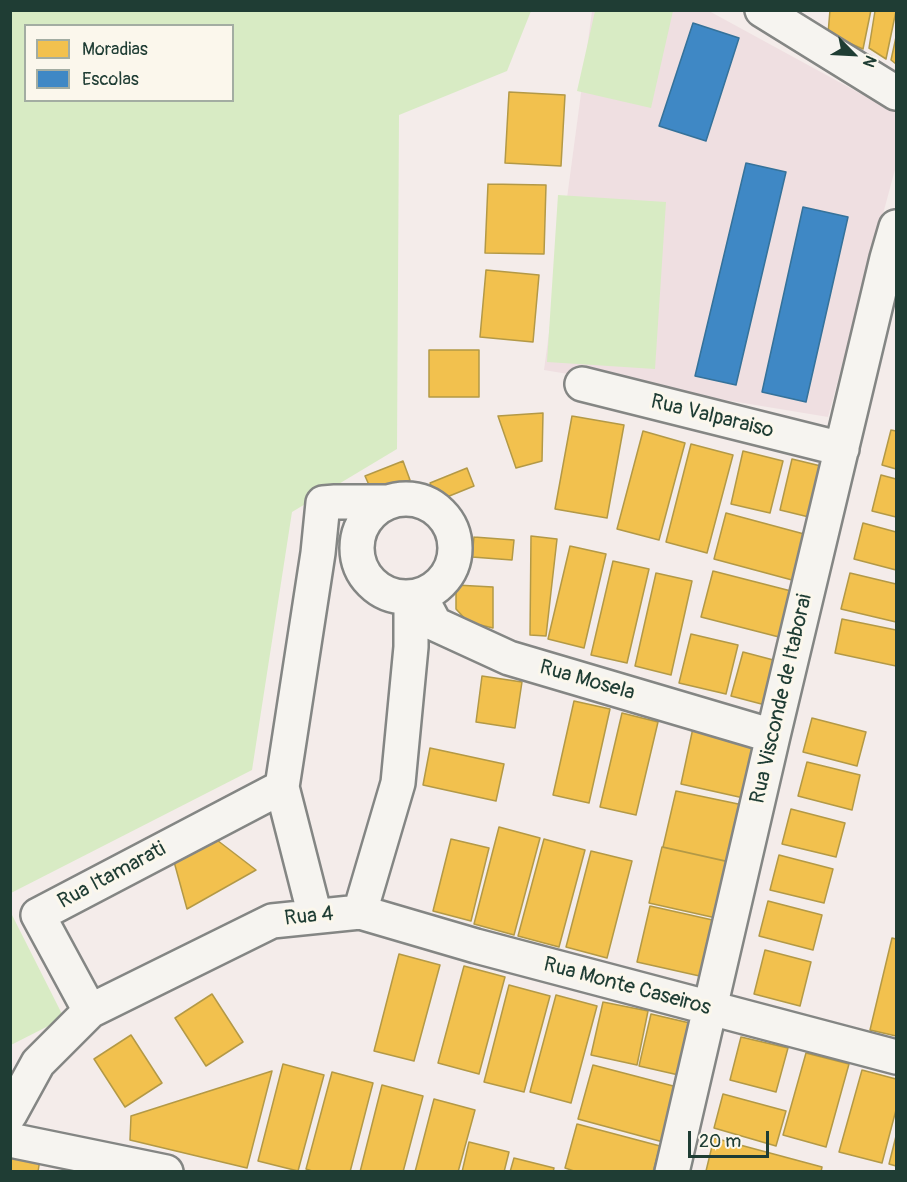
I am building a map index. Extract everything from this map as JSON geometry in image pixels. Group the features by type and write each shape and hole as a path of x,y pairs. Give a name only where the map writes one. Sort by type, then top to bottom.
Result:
{"street":[{"path":"762,10 897,93"},
{"name":"Rua Visconde de Itaborai","path":"672,1172 773,736 842,449 892,259 897,227"},
{"name":"Rua Valparaiso","path":"582,384 842,449"},
{"path":"404,498 420,500 435,507 446,518 454,532 455,556 446,578 435,589 416,597 403,598 387,594 373,585 362,572 357,556 358,539 363,523 374,510 389,502 404,498"},
{"path":"315,916 282,787 318,553 323,503 389,502"},
{"name":"Rua Mosela","path":"416,597 435,624 509,658 773,736"},
{"name":"Rua 4","path":"10,1114 38,1063 90,1011 272,921 360,912 398,783 416,597"},
{"name":"Rua Itamarati","path":"90,1011 38,915 282,787"},
{"name":"Rua Monte Caseiros","path":"360,912 476,946 897,1057"},
{"path":"10,1140 166,1172"}],"shaded area":[{"path":"592,11 709,11 896,113 896,166 828,417 544,370"}],"green space":[{"path":"11,11 531,11 507,71 399,115 397,449 292,512 252,770 11,893"},
{"path":"595,11 673,11 651,108 577,91"},
{"path":"558,195 666,202 655,369 547,362"},
{"path":"10,911 64,1018 11,1045 10,1045"}],"building: Moradias":[{"path":"830,10 871,10 863,49 828,34"},
{"path":"875,11 896,11 886,59 869,48"},
{"path":"896,37 896,64 891,60"},
{"path":"509,92 565,95 561,166 505,163"},
{"path":"488,184 546,185 544,254 485,253"},
{"path":"486,270 539,275 533,342 480,337"},
{"path":"429,350 479,350 479,397 429,397"},
{"path":"543,413 542,461 516,468 498,416"},
{"path":"572,416 624,425 607,518 555,509"},
{"path":"891,430 896,431 896,469 882,465"},
{"path":"643,431 685,443 659,540 617,529"},
{"path":"691,444 733,455 707,553 666,542"},
{"path":"743,451 783,461 770,513 731,504"},
{"path":"792,459 825,467 813,518 780,510"},
{"path":"403,461 410,480 373,494 365,476"},
{"path":"467,468 474,486 437,501 430,483"},
{"path":"881,475 896,479 896,517 872,511"},
{"path":"726,513 804,534 792,580 714,559"},
{"path":"863,523 896,532 896,570 854,559"},
{"path":"531,536 557,539 546,636 530,635"},
{"path":"474,537 514,540 512,560 472,557"},
{"path":"570,546 606,554 584,648 548,639"},
{"path":"613,561 649,569 627,663 591,655"},
{"path":"713,571 791,591 779,637 701,617"},
{"path":"656,573 692,581 671,675 635,666"},
{"path":"850,573 896,584 896,622 841,609"},
{"path":"456,585 493,587 493,628 468,622 456,609"},
{"path":"842,619 896,630 896,666 835,653"},
{"path":"691,634 738,645 726,694 679,683"},
{"path":"743,652 781,662 769,706 731,696"},
{"path":"482,676 522,682 515,728 476,722"},
{"path":"574,701 610,709 589,803 553,795"},
{"path":"622,713 658,722 636,815 600,807"},
{"path":"812,718 866,732 857,766 803,752"},
{"path":"693,728 760,743 748,799 681,784"},
{"path":"430,748 504,764 496,801 423,785"},
{"path":"807,762 860,775 852,810 798,796"},
{"path":"676,791 743,805 730,862 663,847"},
{"path":"791,809 845,823 836,857 782,844"},
{"path":"499,827 540,838 514,935 474,924"},
{"path":"213,837 256,870 187,909 173,858"},
{"path":"451,839 489,848 471,921 433,911"},
{"path":"544,839 585,850 559,947 518,936"},
{"path":"662,847 729,862 716,918 649,903"},
{"path":"591,851 632,861 607,958 566,947"},
{"path":"779,855 833,869 824,903 770,890"},
{"path":"768,901 822,915 813,950 759,936"},
{"path":"650,906 717,921 704,977 637,962"},
{"path":"892,938 896,939 896,1036 870,1030"},
{"path":"765,950 811,962 800,1006 754,994"},
{"path":"399,954 440,965 414,1061 374,1051"},
{"path":"464,966 505,977 479,1074 438,1063"},
{"path":"509,985 550,996 524,1092 484,1082"},
{"path":"212,994 243,1042 206,1066 175,1018"},
{"path":"556,995 597,1006 571,1103 530,1092"},
{"path":"603,1002 648,1011 637,1065 591,1055"},
{"path":"651,1014 694,1024 683,1076 639,1066"},
{"path":"131,1035 162,1083 125,1107 94,1059"},
{"path":"741,1037 788,1048 776,1092 730,1080"},
{"path":"806,1053 849,1064 826,1147 783,1135"},
{"path":"283,1064 324,1075 298,1171 258,1161"},
{"path":"593,1065 677,1087 663,1142 578,1119"},
{"path":"862,1070 896,1079 896,1110 882,1163 839,1152"},
{"path":"272,1071 247,1168 130,1140 131,1116"},
{"path":"332,1072 373,1083 350,1172 315,1172 306,1169"},
{"path":"382,1085 423,1096 403,1172 360,1172"},
{"path":"723,1094 786,1111 776,1146 714,1128"},
{"path":"434,1099 475,1110 458,1172 415,1172"},
{"path":"577,1124 660,1146 653,1172 577,1172 565,1168"},
{"path":"896,1136 896,1166 889,1164"},
{"path":"714,1138 822,1167 821,1172 706,1171"},
{"path":"469,1142 509,1152 504,1172 462,1172"},
{"path":"10,1155 40,1159 38,1172 10,1172"},
{"path":"514,1158 554,1168 553,1172 510,1172"}],"building: Escolas":[{"path":"693,23 739,38 706,141 659,126"},
{"path":"746,163 786,172 736,385 695,376"},
{"path":"803,207 848,217 806,402 762,392"}]}
